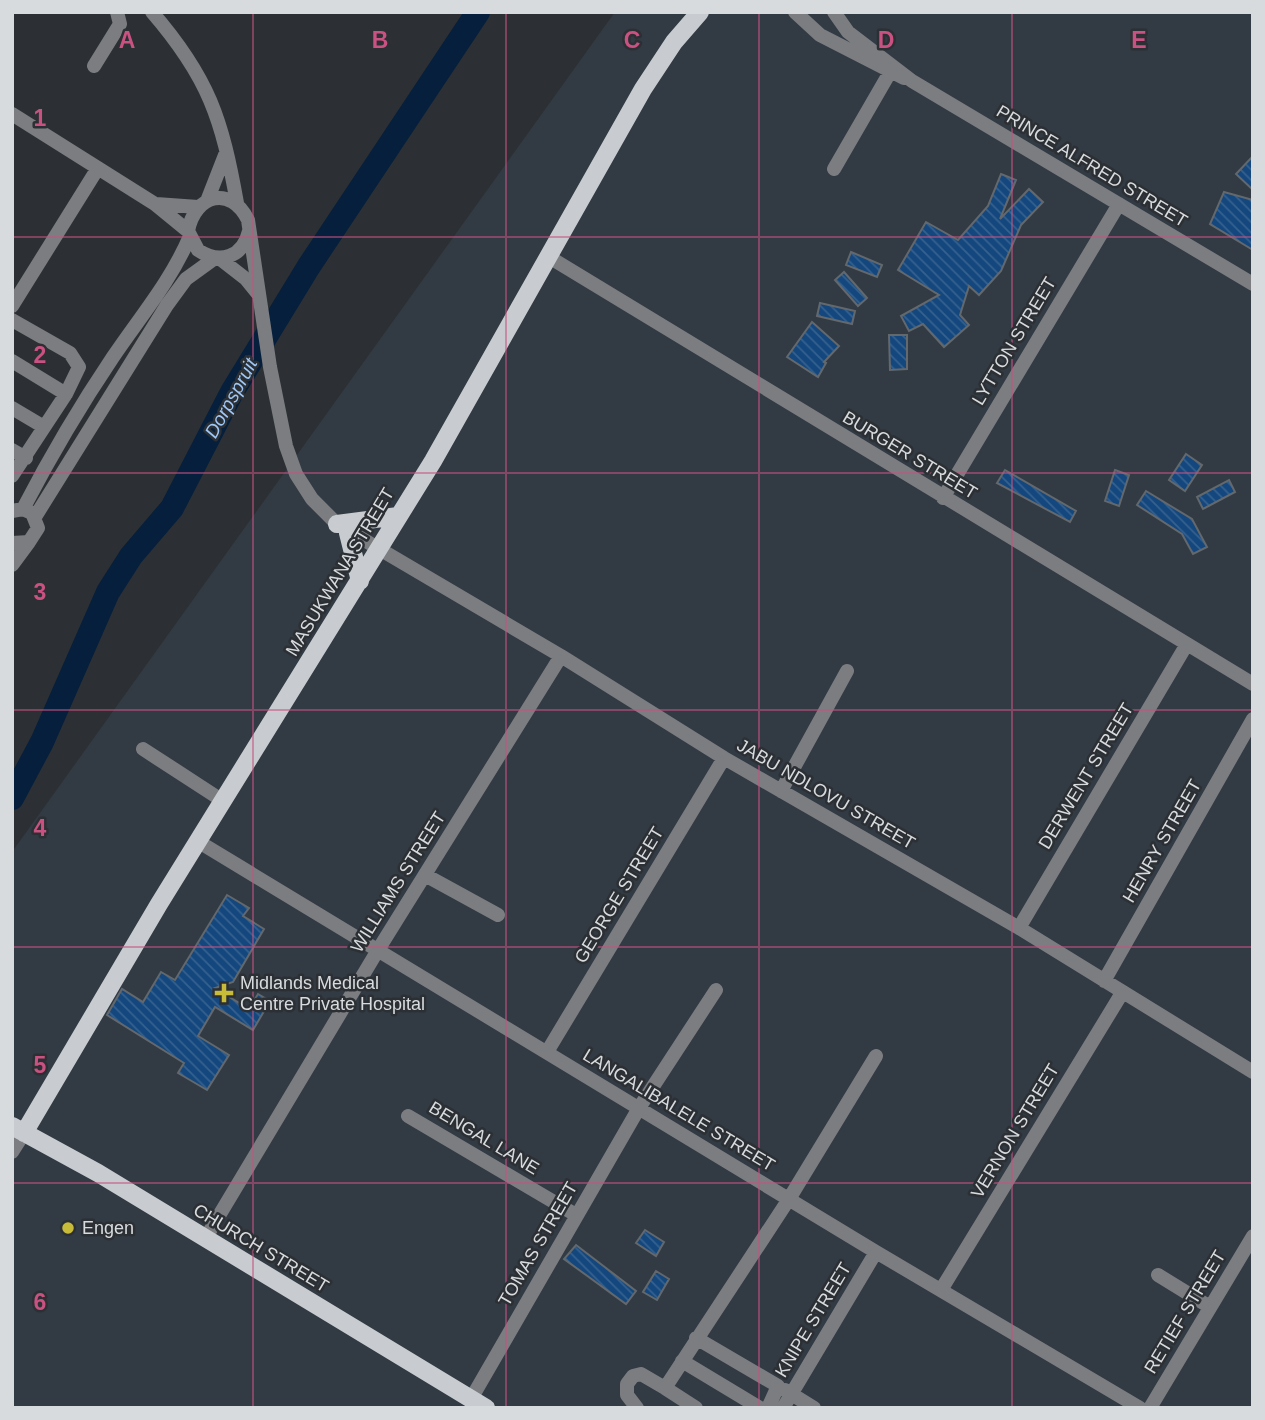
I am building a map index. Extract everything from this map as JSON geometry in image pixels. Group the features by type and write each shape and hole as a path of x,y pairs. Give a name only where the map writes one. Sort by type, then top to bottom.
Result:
{"main road":[{"name":"MASUKWANA STREET","path":"18,1130 379,551 550,257 643,89 674,42 700,12"},
{"path":"359,581 342,528 398,516"},
{"name":"CHURCH STREET","path":"18,1130 98,1173 479,1403"}],"street":[{"path":"94,66 120,24 117,12"},
{"path":"23,512 111,392 180,287 196,270 217,258 236,253 243,247 249,230 248,220 237,203 215,107 202,80 152,12"},
{"name":"PRINCE ALFRED STREET","path":"795,12 820,35 892,69 1253,284"},
{"name":"PRINCE ALFRED STREET","path":"834,12 848,32 892,69"},
{"path":"834,169 892,69"},
{"path":"12,114 155,204 189,233 198,250 217,258 246,279 260,299"},
{"path":"23,512 52,453 112,359 169,279 225,153"},
{"path":"12,306 98,168"},
{"path":"155,204 202,204 227,199 237,203"},
{"name":"LYTTON STREET","path":"943,498 1119,204"},
{"name":"JABU NDLOVU STREET","path":"249,230 279,419 296,474 312,499 342,528 561,656 724,758 1018,928 1253,1072"},
{"name":"BURGER STREET","path":"550,257 1253,684"},
{"path":"12,320 70,353 77,360 79,373 12,476"},
{"path":"12,361 66,394"},
{"path":"12,408 44,427"},
{"path":"12,450 26,458"},
{"path":"12,565 37,534 23,512"},
{"path":"12,543 29,542"},
{"name":"DERWENT STREET","path":"1018,928 1188,644"},
{"name":"WILLIAMS STREET","path":"205,1239 378,950 561,656"},
{"path":"781,790 847,671"},
{"name":"HENRY STREET","path":"1104,981 1253,719"},
{"path":"143,749 223,801"},
{"name":"GEORGE STREET","path":"547,1052 724,758"},
{"name":"LANGALIBALELE STREET","path":"199,842 876,1252 1140,1408"},
{"path":"425,875 498,915"},
{"name":"TOMAS STREET","path":"479,1403 576,1215 639,1108 716,990"},
{"name":"VERNON STREET","path":"941,1290 1122,993"},
{"path":"665,1388 789,1199 876,1056"},
{"name":"BENGAL LANE","path":"408,1116 576,1215"},
{"name":"MASUKWANA STREET","path":"12,1152 18,1130"},
{"name":"RETIEF STREET","path":"1150,1408 1253,1236"},
{"name":"KNIPE STREET","path":"783,1408 876,1252"},
{"path":"1158,1275 1210,1307"},
{"path":"696,1338 814,1408"},
{"path":"682,1361 760,1408"},
{"path":"637,1408 626,1395 627,1384 633,1376 641,1374 696,1408"},
{"path":"768,1408 778,1386"}],"shaded area":[{"path":"615,12 1253,12 1253,1408 12,1408 12,852"}],"building":[{"path":"1253,156 1253,190 1236,174"},
{"path":"1001,174 1016,180 1000,219 1029,189 1043,202 1021,225 1001,271 979,295 969,286 960,315 969,325 944,347 923,324 909,331 901,316 939,295 898,270 926,222 958,240 988,206"},
{"path":"1224,192 1253,200 1253,250 1210,224"},
{"path":"851,252 882,265 877,277 846,265"},
{"path":"844,272 867,298 858,306 835,280"},
{"path":"820,303 855,311 852,324 817,316"},
{"path":"812,322 839,346 824,362 826,363 818,377 787,357"},
{"path":"889,335 907,335 907,369 890,370"},
{"path":"1186,454 1202,465 1185,491 1169,480"},
{"path":"1005,470 1076,511 1070,522 997,483"},
{"path":"1115,470 1129,475 1119,506 1105,501"},
{"path":"1229,480 1235,492 1203,509 1197,497"},
{"path":"1146,491 1192,519 1207,547 1193,554 1182,534 1137,505"},
{"path":"227,895 249,908 243,916 264,929 233,982 215,988 249,1009 258,994 270,1001 253,1030 215,1007 198,1036 229,1055 207,1090 178,1073 184,1063 107,1015 122,989 143,1002 161,972 175,980"},
{"path":"645,1230 664,1242 656,1256 636,1243"},
{"path":"576,1245 636,1291 626,1304 564,1259"},
{"path":"656,1271 669,1279 657,1300 643,1292"}],"waterway":[{"name":"Dorpspruit","path":"12,798 42,742 108,592 131,556 172,508 232,392 309,266 478,12"}],"place":[{"name":"Midlands Medical Centre Private Hospital","path":"224,993"},
{"name":"Engen","path":"68,1228"}]}
